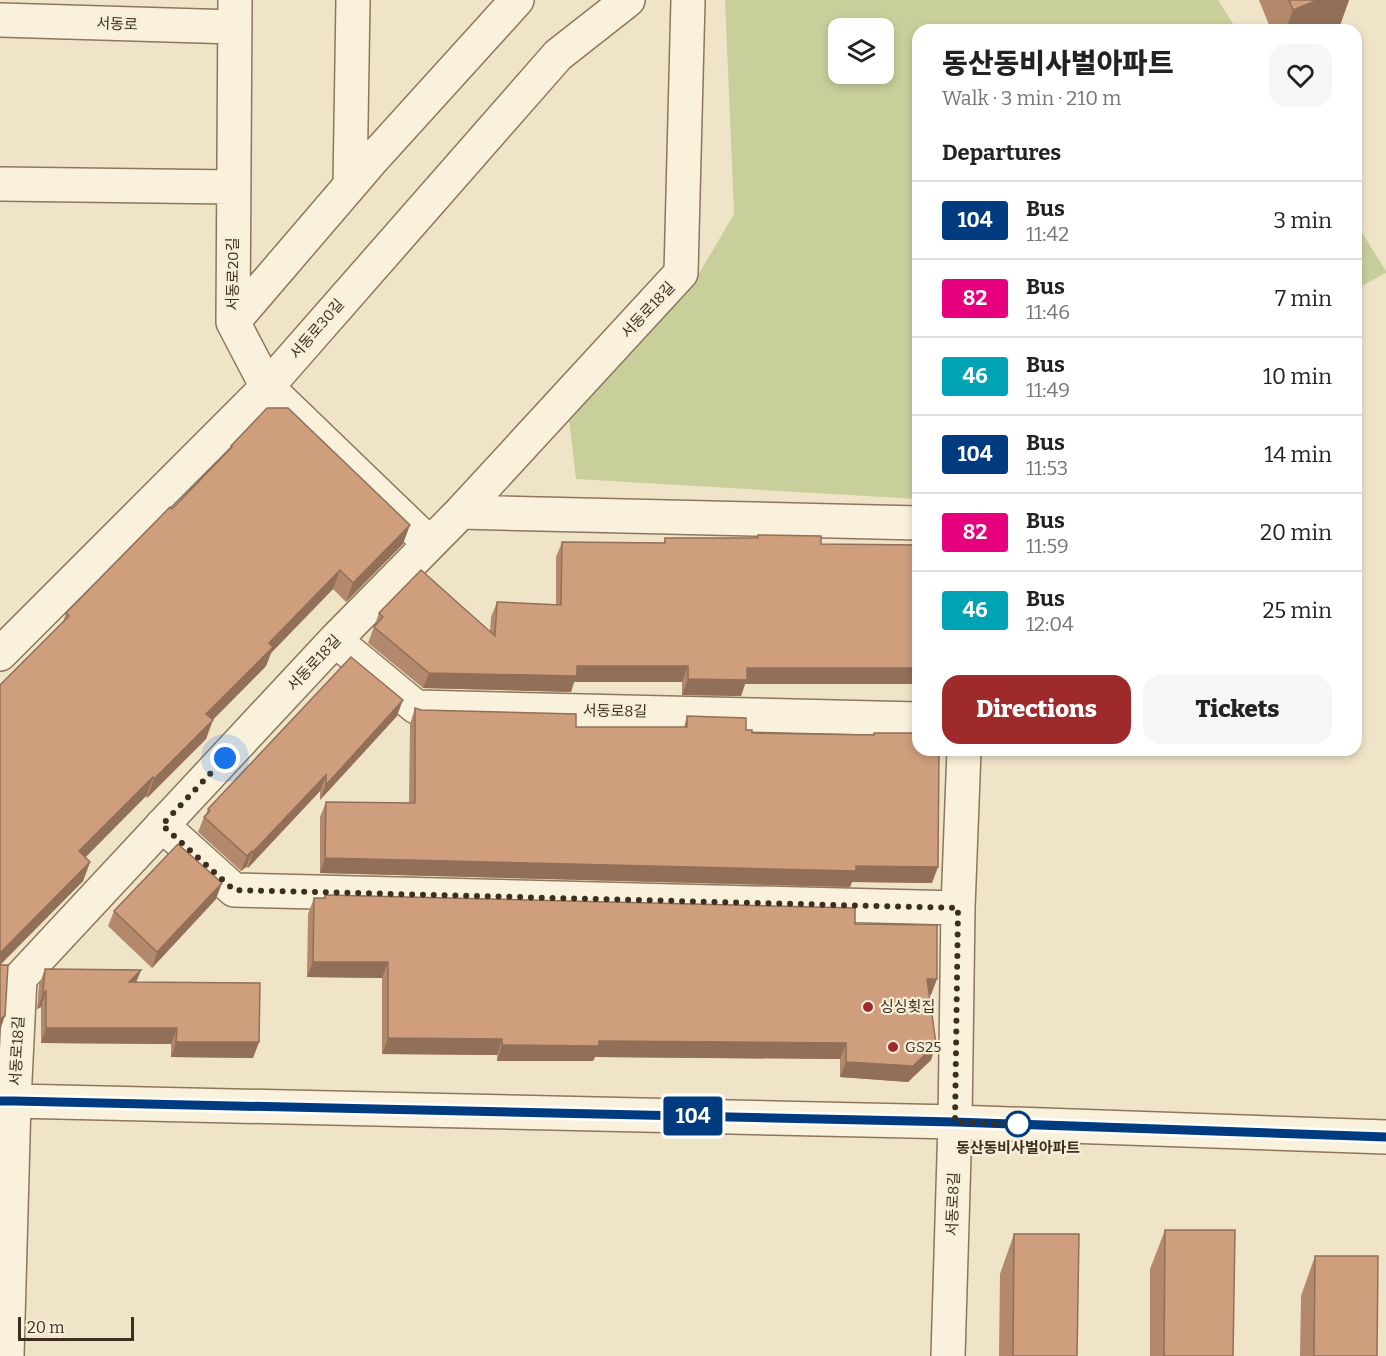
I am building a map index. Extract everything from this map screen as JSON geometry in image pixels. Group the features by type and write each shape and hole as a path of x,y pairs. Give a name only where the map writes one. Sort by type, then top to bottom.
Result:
{"street":[{"path":"350,185 352,0"},
{"path":"233,322 350,185 517,0"},
{"name":"서동로30길","path":"0,654 267,387 558,55 628,0"},
{"name":"서동로18길","path":"6,1356 7,1101 20,978 335,640 461,512 681,273 688,0"},
{"name":"서동로20길","path":"235,14 233,322 267,387 429,543"},
{"name":"서동로","path":"0,20 235,14"},
{"path":"0,184 233,187"},
{"path":"461,512 912,523"},
{"name":"서동로8길","path":"335,640 416,706 912,719"},
{"name":"서동로8길","path":"948,1356 964,756"},
{"path":"162,825 234,890 958,908"},
{"path":"7,1101 955,1122 1386,1137"}],"green space":[{"path":"725,0 1218,0 1233,24 912,24 912,499 576,479 568,410 693,284 734,214"},
{"path":"1362,233 1386,271 1362,286"}],"building":[{"path":"1289,0 1318,0 1293,10"},
{"path":"267,408 288,408 410,525 353,583 340,570 269,643 273,647 206,714 213,720 79,851 90,862 0,953 0,685 69,616 66,613 170,507 172,509"},
{"path":"758,535 821,536 821,544 912,545 912,668 747,668 747,680 688,679 688,666 577,666 577,676 429,673 374,627 383,617 379,613 421,570 495,636 497,602 561,605 562,542 665,543 665,538 758,538"},
{"path":"351,657 403,700 326,785 326,775 247,856 204,817 210,811 208,809"},
{"path":"415,708 576,714 576,727 687,727 687,716 746,718 746,730 752,730 752,733 874,735 874,733 912,733 912,756 939,756 938,867 856,866 856,871 325,858 326,802 415,803"},
{"path":"178,844 222,883 157,952 114,911"},
{"path":"325,895 855,908 855,924 937,925 937,979 927,979 936,1044 913,1066 846,1062 846,1043 599,1041 599,1046 502,1045 502,1039 388,1038 388,962 313,962 314,898 325,898"},
{"path":"0,965 8,965 5,1016 0,1019"},
{"path":"45,969 141,970 129,982 260,983 259,1042 176,1042 177,1028 46,1028 46,991 43,994"},
{"path":"1165,1230 1235,1230 1233,1356 1164,1356"},
{"path":"1014,1234 1079,1234 1077,1356 1013,1356"},
{"path":"1315,1256 1378,1256 1377,1356 1314,1356"}],"bus line":[{"name":"104","path":"0,1101 955,1122 1386,1137"}],"place":[{"name":"싱싱횟집","path":"868,1007"},
{"name":"GS25","path":"893,1047"},
{"name":"동산동비사벌아파트","path":"1018,1124"}],"route":[{"path":"225,758 162,825 234,890 958,908 955,1122 1027,1125 1018,1124"}]}
